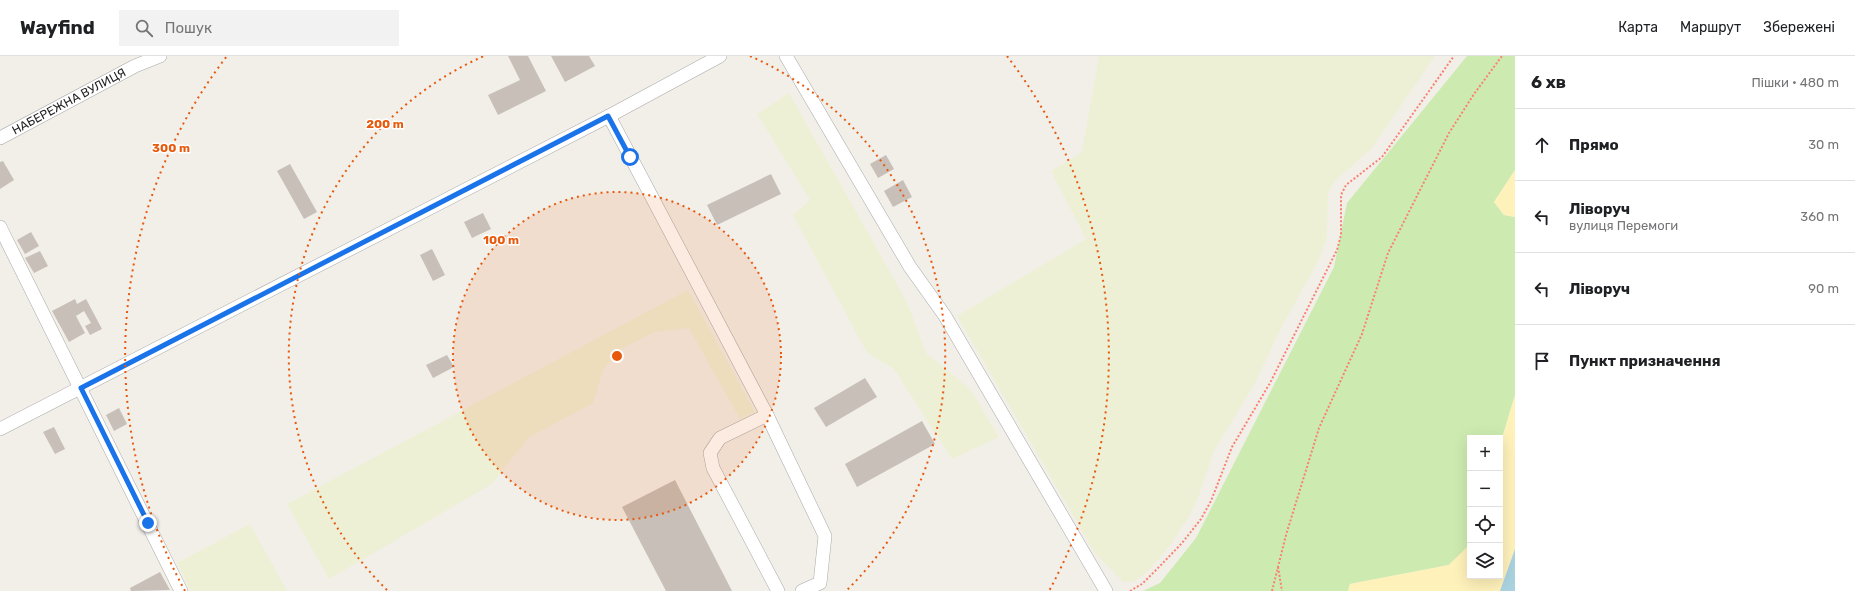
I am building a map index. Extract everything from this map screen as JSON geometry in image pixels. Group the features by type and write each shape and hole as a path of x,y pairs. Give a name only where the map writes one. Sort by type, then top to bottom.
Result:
{"street":[{"name":"НАБЕРЕЖНА ВУЛИЦЯ","path":"0,138 135,66 160,56"},
{"path":"0,430 608,116 720,56"},
{"path":"786,56 910,267 945,316 1106,591"},
{"path":"608,116 767,415 825,536 820,583 802,591"},
{"path":"0,227 181,591"},
{"path":"767,415 720,438 710,453 713,468 778,591"}],"path":[{"path":"1130,591 1142,584 1182,543 1201,519 1211,501 1232,447 1270,383 1337,250 1341,236 1341,194 1346,185 1382,157 1454,56"},
{"path":"1272,591 1277,566 1319,428 1362,334 1388,253 1449,133 1474,94 1502,56"},
{"path":"1277,566 1282,591"}],"green space":[{"path":"1099,56 1435,56 1372,148 1334,182 1328,193 1327,236 1320,258 1281,328 1255,383 1214,451 1199,495 1189,517 1166,551 1146,573 1135,581 1123,582 1095,553 957,316 1086,239 1051,171 1082,152"},
{"path":"1467,56 1515,56 1515,170 1494,202 1504,215 1515,217 1515,395 1503,435 1467,435 1467,548 1449,565 1350,584 1348,591 1143,591 1160,583 1196,538 1334,267 1347,203"},
{"path":"789,93 907,302 926,353 971,390 999,437 952,459 894,369 867,353 793,215 810,200 757,114"},
{"path":"688,290 755,412 740,419 689,328 654,332 621,349 603,370 593,403 528,438 492,484 329,579 287,504"},
{"path":"250,524 287,591 191,591 177,563"}],"sand":[{"path":"1515,170 1515,217 1504,215 1494,202"},
{"path":"1515,395 1515,549 1500,591 1348,591 1350,584 1449,565 1467,547 1467,579 1503,579 1503,435"}],"water":[{"path":"1515,549 1515,591 1500,591"}],"building":[{"path":"508,56 528,56 546,91 498,115 488,95 520,80"},
{"path":"551,56 589,56 595,66 565,82"},
{"path":"886,155 894,169 878,178 870,164"},
{"path":"3,161 14,180 0,189 0,162"},
{"path":"290,164 317,212 304,219 277,171"},
{"path":"771,174 781,194 717,225 707,205"},
{"path":"903,180 912,197 893,207 884,191"},
{"path":"483,213 491,229 472,238 464,222"},
{"path":"31,232 39,246 25,254 17,240"},
{"path":"432,249 445,275 433,281 420,255"},
{"path":"40,251 48,266 34,273 25,258"},
{"path":"75,299 77,304 86,299 102,329 90,335 85,326 91,323 84,311 76,316 85,333 69,342 52,311"},
{"path":"447,355 454,367 433,378 426,365"},
{"path":"865,378 877,397 826,427 814,408"},
{"path":"119,408 127,424 114,431 106,415"},
{"path":"922,421 935,444 857,487 845,464"},
{"path":"54,427 65,449 55,454 43,432"},
{"path":"675,480 732,591 666,591 622,507"},
{"path":"160,572 170,590 131,591 130,588"}],"route":[{"path":"148,523 81,388 608,116 630,157"}]}
